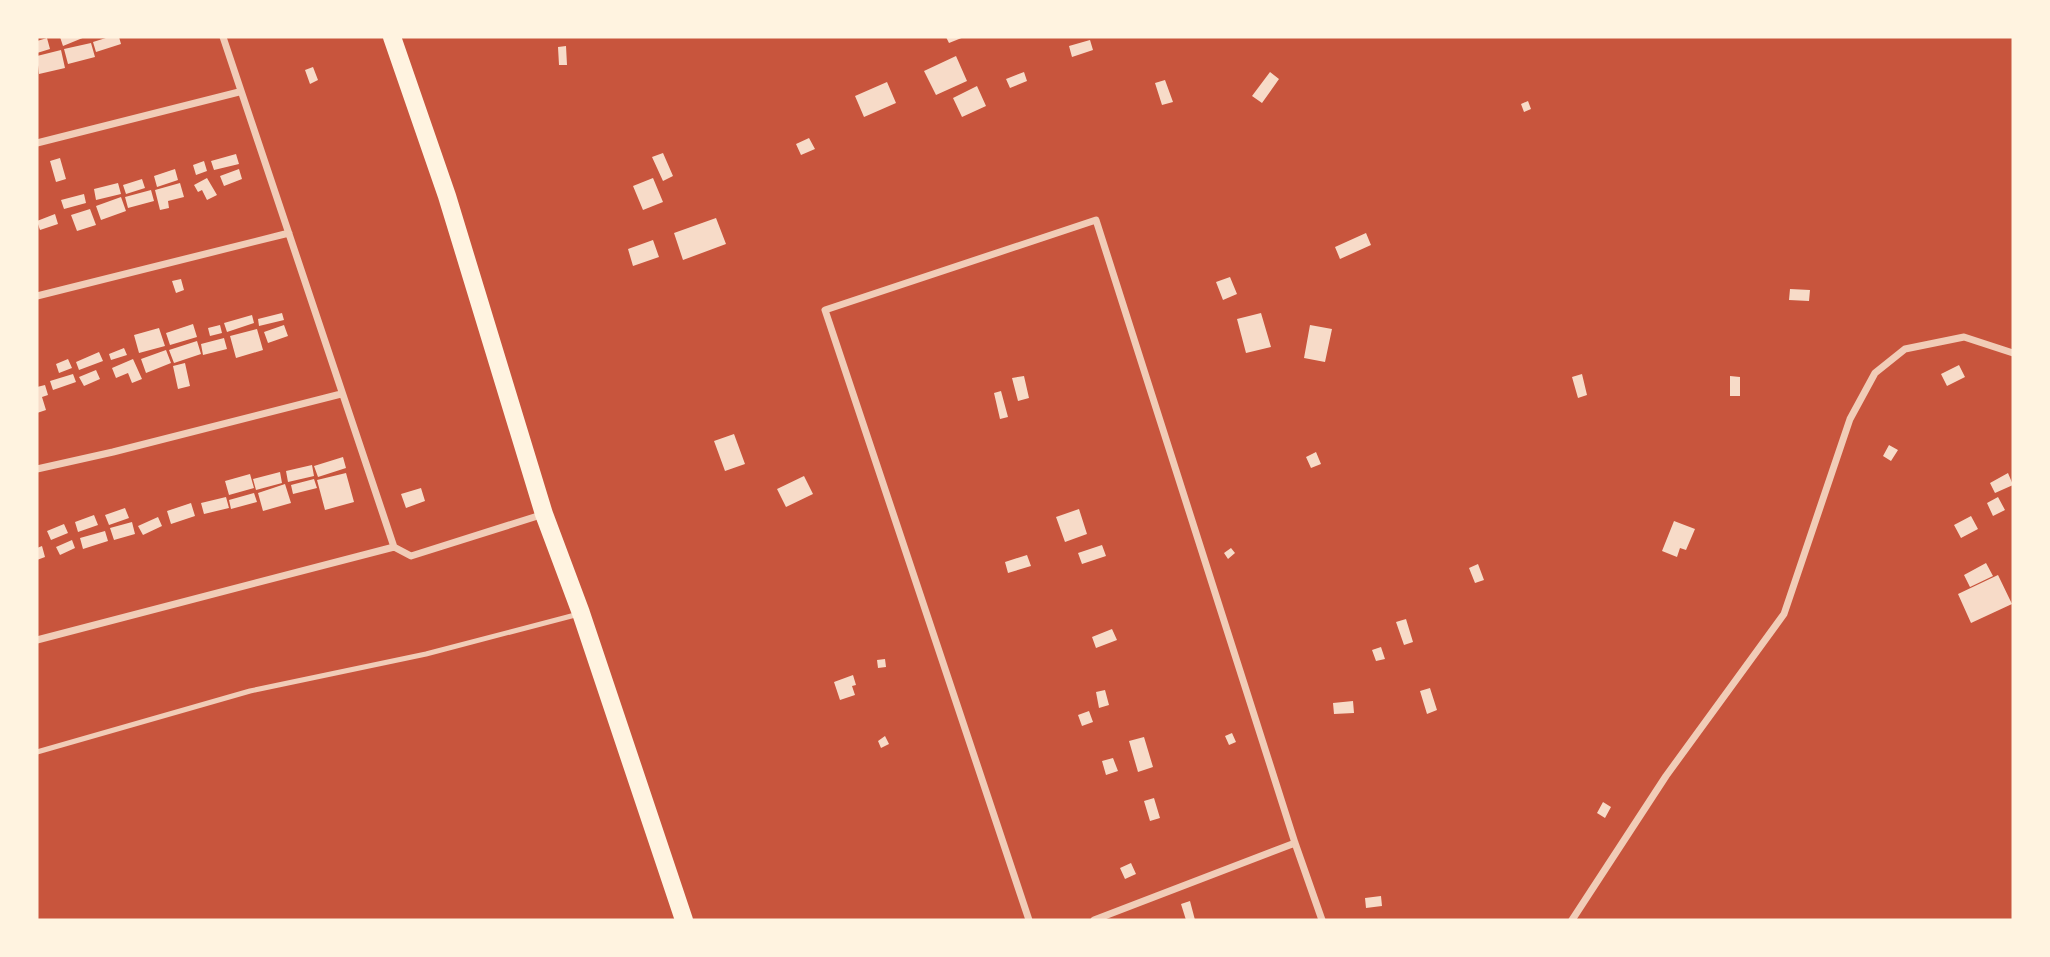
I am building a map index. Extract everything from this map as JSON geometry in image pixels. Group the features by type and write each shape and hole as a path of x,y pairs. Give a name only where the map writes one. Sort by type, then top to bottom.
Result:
{"main road":[{"path":"392,37 447,196 544,514 581,613 684,920"}],"street":[{"path":"223,37 239,92 394,547"},
{"path":"37,143 239,92"},
{"path":"1029,920 825,310 1096,220 1322,920"},
{"path":"37,296 289,233"},
{"path":"1572,920 1667,776 1784,614 1850,419 1874,373 1905,349 1964,337 2013,353"},
{"path":"37,469 341,394"},
{"path":"37,640 394,547 411,556 544,514"},
{"path":"1094,920 1295,843"}],"lane":[{"path":"37,752 250,691 426,654 581,613"}],"building":[{"path":"60,37 85,37 63,46"},
{"path":"119,37 121,44 96,52 93,42"},
{"path":"946,37 964,37 949,43"},
{"path":"47,38 50,49 37,53 37,41"},
{"path":"1090,40 1093,50 1072,57 1069,46"},
{"path":"91,43 95,57 68,64 64,49"},
{"path":"566,46 567,65 559,65 558,47"},
{"path":"61,50 65,68 39,74 37,56"},
{"path":"956,56 967,81 936,95 924,71"},
{"path":"313,67 318,80 310,84 305,70"},
{"path":"1024,72 1027,81 1010,88 1006,79"},
{"path":"1270,72 1279,79 1262,103 1252,96"},
{"path":"1165,80 1173,102 1162,105 1155,83"},
{"path":"887,82 896,103 864,117 855,96"},
{"path":"977,86 986,106 962,117 953,98"},
{"path":"1528,101 1531,109 1524,112 1521,104"},
{"path":"809,138 815,149 801,155 796,144"},
{"path":"663,153 673,176 663,181 652,157"},
{"path":"236,154 239,164 214,170 211,161"},
{"path":"60,158 66,179 56,182 50,161"},
{"path":"204,161 207,171 196,175 193,165"},
{"path":"175,169 178,180 157,187 154,176"},
{"path":"239,169 242,179 224,186 220,176"},
{"path":"207,178 217,195 207,200 202,190 198,192 194,185"},
{"path":"653,178 663,202 643,210 633,186"},
{"path":"142,179 145,188 126,194 123,185"},
{"path":"118,183 121,194 96,200 94,189"},
{"path":"180,183 184,197 168,201 169,208 160,210 155,190"},
{"path":"151,190 154,201 128,208 125,197"},
{"path":"84,194 86,203 64,209 61,200"},
{"path":"121,197 126,211 101,220 96,206"},
{"path":"90,209 96,225 77,231 71,215"},
{"path":"55,214 58,224 40,230 37,221"},
{"path":"716,218 726,244 683,260 674,233"},
{"path":"1366,233 1371,245 1340,259 1335,247"},
{"path":"653,240 659,257 633,266 628,249"},
{"path":"1230,277 1237,294 1223,300 1216,282"},
{"path":"181,279 184,290 176,293 172,281"},
{"path":"1790,289 1810,290 1809,301 1789,300"},
{"path":"282,313 284,320 259,326 258,319"},
{"path":"1261,313 1271,347 1246,353 1237,319"},
{"path":"252,315 254,323 227,332 224,323"},
{"path":"193,324 197,337 170,345 166,333"},
{"path":"220,325 222,333 210,336 208,328"},
{"path":"284,325 288,336 268,343 264,332"},
{"path":"1310,325 1332,329 1325,362 1304,358"},
{"path":"159,328 165,346 139,353 134,335"},
{"path":"257,329 263,350 236,358 230,336"},
{"path":"224,338 227,349 203,355 201,344"},
{"path":"197,341 201,354 174,363 169,350"},
{"path":"124,348 127,355 111,360 109,354"},
{"path":"166,350 171,363 146,373 141,359"},
{"path":"99,352 103,361 79,370 76,362"},
{"path":"68,359 72,368 59,373 56,364"},
{"path":"133,359 142,379 132,383 128,373 116,378 112,368"},
{"path":"185,363 190,386 178,389 173,366"},
{"path":"1959,365 1965,377 1947,386 1941,374"},
{"path":"96,370 100,379 84,386 79,377"},
{"path":"73,374 76,382 53,390 50,381"},
{"path":"1582,374 1587,395 1578,398 1572,377"},
{"path":"1024,376 1029,398 1018,401 1012,378"},
{"path":"1730,376 1740,377 1740,396 1730,396"},
{"path":"45,385 48,395 42,397 46,410 37,413 37,387"},
{"path":"1001,391 1008,417 1000,419 994,393"},
{"path":"734,434 745,464 725,471 714,441"},
{"path":"1889,445 1898,450 1891,461 1883,456"},
{"path":"1316,452 1321,464 1311,468 1306,457"},
{"path":"343,457 346,468 318,477 314,466"},
{"path":"312,465 314,476 288,482 286,471"},
{"path":"280,472 282,483 256,490 253,479"},
{"path":"346,473 354,502 325,510 317,480"},
{"path":"2008,473 2013,485 1995,493 1990,483"},
{"path":"250,474 254,488 229,495 225,481"},
{"path":"804,476 813,494 786,507 777,489"},
{"path":"314,479 317,488 293,494 291,485"},
{"path":"285,484 291,503 263,511 258,493"},
{"path":"421,488 425,501 406,508 401,494"},
{"path":"254,493 257,502 231,509 229,500"},
{"path":"226,497 229,508 204,514 201,503"},
{"path":"1998,497 2005,510 1993,516 1987,503"},
{"path":"191,503 195,516 171,524 167,511"},
{"path":"125,508 129,518 109,525 105,515"},
{"path":"1079,509 1087,534 1065,542 1056,517"},
{"path":"94,515 98,525 78,532 75,522"},
{"path":"1971,516 1978,529 1961,538 1954,525"},
{"path":"158,517 162,526 143,535 138,526"},
{"path":"1674,521 1695,529 1686,550 1680,548 1677,557 1662,551"},
{"path":"132,522 135,534 114,540 110,528"},
{"path":"64,524 68,533 51,540 47,531"},
{"path":"105,531 108,541 83,549 80,538"},
{"path":"72,540 75,548 60,555 56,547"},
{"path":"1102,545 1106,556 1082,564 1078,553"},
{"path":"42,546 45,557 37,560 37,548"},
{"path":"1231,548 1235,553 1228,559 1224,553"},
{"path":"1027,555 1031,566 1008,573 1005,562"},
{"path":"1986,563 1993,576 1970,587 1964,575"},
{"path":"1478,564 1484,580 1475,583 1469,568"},
{"path":"1998,575 2012,604 1971,623 1958,594"},
{"path":"1406,619 1413,642 1404,645 1396,622"},
{"path":"1112,629 1117,640 1096,648 1092,637"},
{"path":"1381,647 1385,659 1376,661 1372,650"},
{"path":"885,659 886,667 878,668 877,660"},
{"path":"853,675 855,695 840,700 834,682"},
{"path":"1430,688 1437,710 1427,714 1420,691"},
{"path":"1105,690 1109,705 1099,708 1096,692"},
{"path":"1353,701 1354,713 1334,714 1333,703"},
{"path":"1089,711 1093,722 1082,726 1078,715"},
{"path":"1232,733 1236,742 1229,745 1225,736"},
{"path":"885,736 889,744 881,748 878,741"},
{"path":"1144,737 1153,767 1138,772 1129,741"},
{"path":"1113,758 1118,771 1106,775 1102,761"},
{"path":"1154,798 1160,818 1150,821 1144,801"},
{"path":"1603,802 1611,807 1605,818 1597,813"},
{"path":"1131,863 1136,874 1125,879 1120,868"},
{"path":"1381,896 1382,906 1366,908 1365,898"},
{"path":"1190,901 1195,920 1186,920 1181,904"}]}
